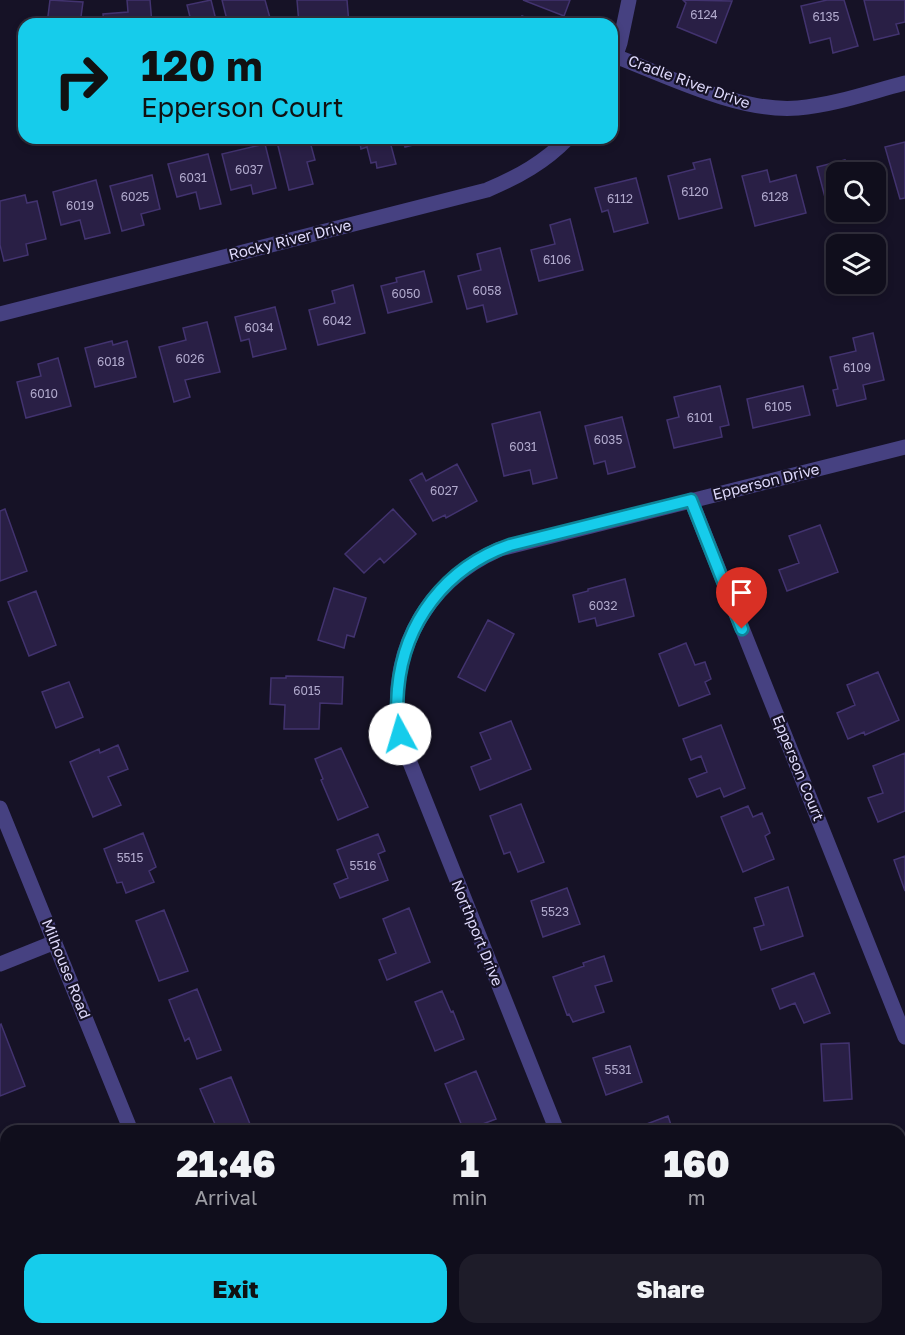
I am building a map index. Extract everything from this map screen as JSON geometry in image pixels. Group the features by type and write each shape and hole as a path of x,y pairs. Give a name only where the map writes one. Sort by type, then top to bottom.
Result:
{"street":[{"path":"618,49 629,0"},
{"name":"Cradle River Drive","path":"618,62 735,101 778,109 814,105 905,83"},
{"name":"Rocky River Drive","path":"0,314 487,189 534,167 562,144"},
{"name":"Epperson Drive","path":"400,734 397,706 399,672 408,640 423,611 444,585 490,553 510,545 905,447"},
{"name":"Epperson Court","path":"691,500 905,1037"},
{"name":"Northport Drive","path":"400,734 408,762 555,1125"},
{"name":"Milhouse Road","path":"0,807 129,1125"},
{"path":"0,964 55,942"}],"building":[{"path":"50,0 83,2 81,18 48,18"},
{"path":"127,0 150,0 152,18 103,18 103,14 128,12"},
{"path":"211,0 216,18 185,18 190,17 187,5"},
{"path":"222,0 265,0 270,18 226,18"},
{"path":"297,0 347,0 348,18 298,18"},
{"path":"523,0 570,0 564,16"},
{"path":"683,0 732,1 716,43 677,27 686,3"},
{"path":"827,0 844,0 858,46 833,53 830,38 810,43 801,6"},
{"path":"864,0 905,0 905,22 896,24 899,34 874,40"},
{"path":"905,142 905,198 900,199 885,147"},
{"path":"265,144 276,188 253,194 251,185 231,190 222,154"},
{"path":"278,144 311,144 315,160 307,162 313,184 289,190"},
{"path":"360,144 391,144 396,164 377,168 376,162 371,163 367,147 361,149"},
{"path":"208,154 221,204 200,209 196,192 177,197 168,164"},
{"path":"710,159 722,208 679,219 668,176 695,169 693,163"},
{"path":"826,165 826,201 817,167"},
{"path":"767,170 770,182 796,175 806,213 755,226 742,176"},
{"path":"152,175 160,209 141,214 144,225 122,231 110,186"},
{"path":"636,178 648,223 614,232 608,210 602,212 595,188"},
{"path":"96,180 110,233 85,239 80,220 61,225 53,192"},
{"path":"25,195 27,203 37,201 46,239 26,244 28,255 4,261 0,245 0,201"},
{"path":"570,219 583,270 539,281 531,250 555,244 550,225"},
{"path":"500,248 517,314 487,322 483,305 467,309 458,276 481,270 477,254"},
{"path":"424,271 432,302 388,313 381,286 397,282 396,278"},
{"path":"353,285 365,333 318,345 309,310 335,303 332,291"},
{"path":"275,307 286,349 253,357 249,339 241,341 235,317"},
{"path":"207,322 220,372 185,380 190,397 174,402 159,347 186,340 183,328"},
{"path":"873,333 884,380 863,385 866,399 837,406 833,390 838,389 830,357 856,351 853,338"},
{"path":"112,341 113,345 127,341 136,377 95,387 85,348"},
{"path":"58,358 71,406 26,418 17,382 41,376 38,364"},
{"path":"720,386 729,425 720,427 722,437 674,448 667,420 679,417 674,397"},
{"path":"803,386 810,415 753,428 747,399"},
{"path":"540,412 557,478 533,484 530,470 504,476 492,424"},
{"path":"622,417 635,467 608,474 605,461 594,464 585,426"},
{"path":"457,464 477,501 446,518 445,515 433,521 410,480 422,473 426,481"},
{"path":"5,509 27,571 0,581 0,511"},
{"path":"393,509 416,534 384,563 380,558 364,573 345,554"},
{"path":"820,525 838,572 787,591 779,570 799,563 789,536"},
{"path":"625,579 634,616 597,626 595,618 579,622 573,595"},
{"path":"334,588 366,598 354,637 347,635 344,648 318,640"},
{"path":"36,591 56,645 29,656 8,602"},
{"path":"488,620 514,634 485,691 458,677"},
{"path":"686,643 695,665 705,662 711,679 705,682 710,694 679,706 659,654"},
{"path":"878,672 899,720 865,735 864,732 848,739 837,713 855,705 847,685"},
{"path":"286,676 343,677 342,704 320,703 319,729 284,729 285,705 270,704 271,678 286,678"},
{"path":"69,682 83,717 56,728 42,692"},
{"path":"511,721 531,769 480,790 471,767 491,759 480,733"},
{"path":"721,725 745,788 724,797 720,788 697,797 689,779 707,772 701,756 691,760 683,739"},
{"path":"118,745 128,769 108,777 121,805 93,817 70,762 99,749 100,753"},
{"path":"341,748 368,807 338,820 315,759"},
{"path":"905,753 905,811 878,822 868,798 883,793 873,766"},
{"path":"521,804 544,862 518,872 510,852 504,854 490,816"},
{"path":"748,806 753,817 762,813 770,833 765,836 774,859 743,872 721,817"},
{"path":"143,833 156,867 149,871 154,882 126,893 122,882 117,883 104,849"},
{"path":"378,834 385,851 378,854 388,880 340,898 334,884 348,878 337,850"},
{"path":"905,856 905,891 894,860"},
{"path":"788,887 803,936 761,950 754,928 764,925 755,898"},
{"path":"567,888 580,924 543,937 531,901"},
{"path":"409,908 430,962 387,980 379,960 396,953 383,919"},
{"path":"164,910 188,971 159,981 136,921"},
{"path":"604,956 612,981 595,986 604,1012 573,1022 569,1014 567,1015 553,977"},
{"path":"814,973 830,1013 804,1023 795,1003 780,1009 772,989"},
{"path":"197,989 221,1050 197,1059 189,1038 185,1041 169,1000"},
{"path":"442,991 464,1039 435,1051 415,1002"},
{"path":"0,1025 25,1086 0,1096"},
{"path":"849,1043 852,1099 824,1101 821,1044"},
{"path":"630,1046 642,1082 606,1095 593,1058"},
{"path":"476,1071 496,1119 480,1125 462,1125 445,1084"},
{"path":"231,1077 250,1124 215,1125 200,1089"},
{"path":"668,1116 671,1125 644,1125"}],"route":[{"path":"400,734 397,706 399,672 408,640 423,611 444,585 470,564 510,545 691,500 742,629"}]}
